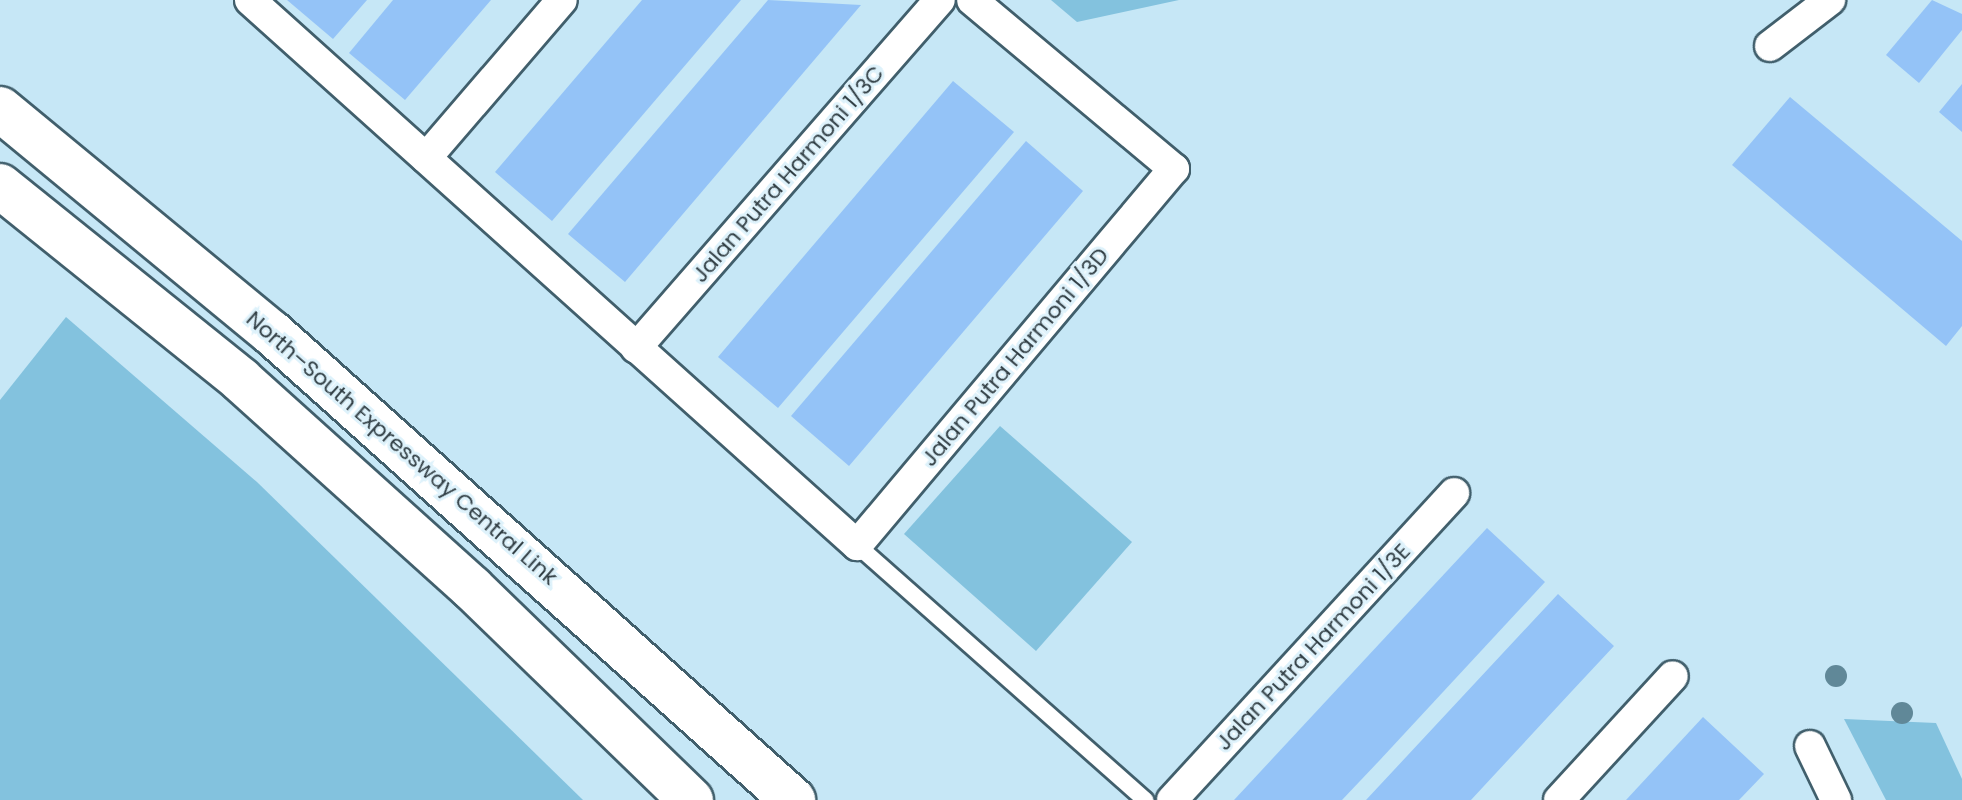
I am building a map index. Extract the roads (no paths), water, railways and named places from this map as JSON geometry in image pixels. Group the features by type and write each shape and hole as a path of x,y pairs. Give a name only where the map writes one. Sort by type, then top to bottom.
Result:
{"highway":[{"name":"North–South Expressway Central Link","path":"0,109 284,343 793,800"},
{"path":"0,186 264,401 472,588 691,800"}],"street":[{"path":"250,0 857,545"},
{"path":"426,158 562,0"},
{"name":"Jalan Putra Harmoni 1/3C","path":"636,348 940,0"},
{"name":"Jalan Putra Harmoni 1/3D","path":"857,545 1174,169 972,0"},
{"path":"1770,46 1830,0"},
{"name":"Jalan Putra Harmoni 1/3E","path":"1172,800 1454,493"},
{"path":"1559,800 1673,676"},
{"path":"1810,746 1836,800"}],"lane":[{"path":"857,545 1145,800"}]}
